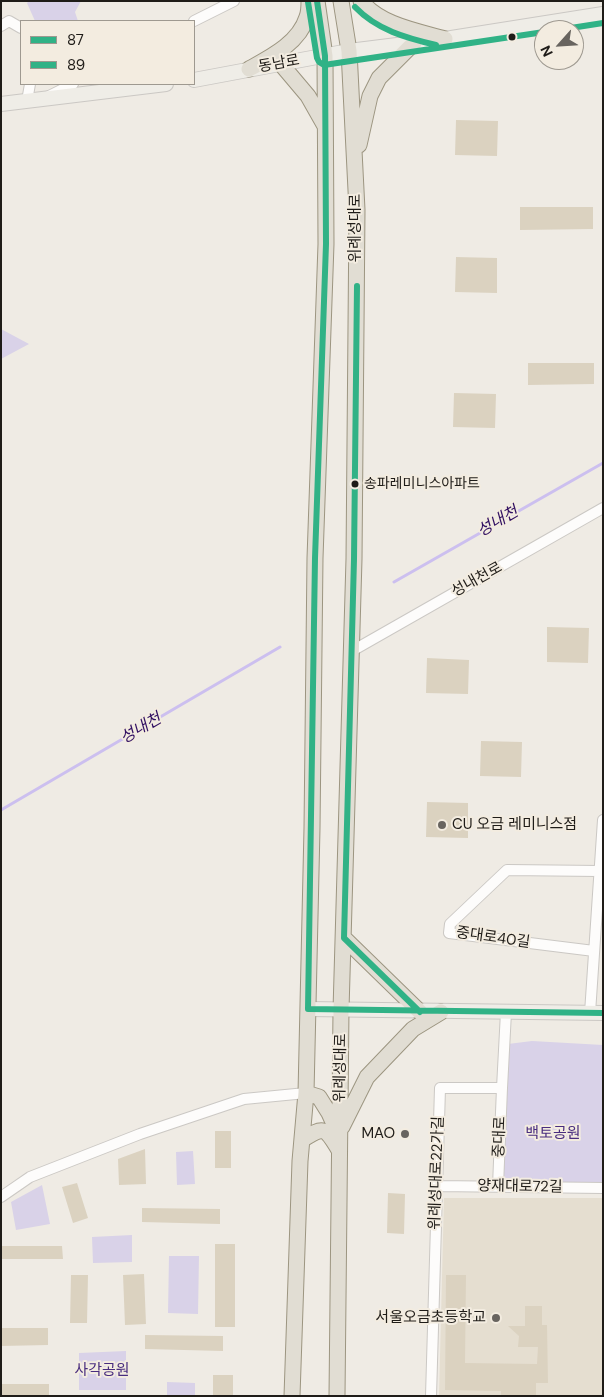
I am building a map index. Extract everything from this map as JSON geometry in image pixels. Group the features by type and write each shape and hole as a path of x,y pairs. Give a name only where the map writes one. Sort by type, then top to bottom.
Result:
{"main road":[{"path":"249,69 288,45 299,32 307,17 309,1"},
{"name":"위례성대로","path":"292,1396 302,1140 306,1092 315,558 326,244 325,56 317,1"},
{"name":"위례성대로","path":"337,1396 341,1010 352,651 357,230 349,51 341,1"},
{"path":"361,1 365,7 382,18 405,28 445,40"},
{"name":"동남로","path":"195,80 349,51 445,40 603,14"},
{"path":"355,164 370,96 379,78 414,43"},
{"path":"281,64 308,96 326,128"},
{"path":"1,104 157,85"},
{"path":"344,938 420,1012"},
{"path":"308,1009 597,1013"},
{"path":"340,1140 367,1077 413,1029 441,1012"},
{"path":"306,1092 319,1097 329,1113 340,1140"},
{"path":"302,1140 318,1130 323,1130 332,1138 340,1140"}],"street":[{"path":"195,20 234,1"},
{"path":"1,26 9,21 20,27"},
{"path":"27,101 30,85"},
{"path":"45,98 71,85"},
{"name":"성내천로","path":"352,651 603,508"},
{"path":"597,1013 597,945 603,820"},
{"name":"중대로40길","path":"597,945 449,933 450,924 507,870 600,871"},
{"path":"502,1088 506,1012"},
{"name":"위례성대로22가길","path":"431,1396 440,1088 502,1088"},
{"name":"중대로","path":"498,1186 502,1088"},
{"path":"1,1197 30,1177 140,1134 244,1099 306,1092"},
{"name":"양재대로72길","path":"437,1186 603,1188"}],"shaded area":[{"path":"444,1198 603,1198 603,1396 439,1396"}],"green space":[{"path":"29,1 81,1 75,12 78,20 35,20 27,3"},
{"path":"1,329 29,344 1,359"},
{"name":"백토공원","path":"532,1041 603,1045 603,1184 502,1182 508,1044"},
{"path":"193,1151 195,1184 177,1185 176,1152"},
{"path":"42,1185 50,1224 16,1230 11,1202"},
{"path":"132,1235 132,1262 93,1263 92,1237"},
{"path":"169,1256 199,1256 198,1314 168,1313"},
{"name":"사각공원","path":"126,1351 126,1390 79,1390 79,1353"},
{"path":"167,1382 195,1383 195,1396 167,1396"}],"building":[{"path":"456,120 498,121 497,156 455,155"},
{"path":"520,207 593,207 593,229 520,230"},
{"path":"456,257 497,258 497,293 455,292"},
{"path":"528,363 594,363 594,384 528,385"},
{"path":"454,393 496,394 495,428 453,427"},
{"path":"547,627 589,628 588,663 547,662"},
{"path":"427,658 469,660 468,694 426,693"},
{"path":"481,741 522,742 521,777 480,776"},
{"path":"427,802 468,803 468,838 426,837"},
{"path":"215,1131 231,1131 231,1168 215,1168"},
{"path":"145,1149 146,1184 119,1185 118,1159"},
{"path":"77,1183 88,1218 73,1223 62,1187"},
{"path":"388,1193 405,1194 404,1234 387,1233"},
{"path":"142,1208 220,1209 220,1224 142,1222"},
{"path":"215,1244 235,1244 235,1327 215,1327"},
{"path":"1,1246 62,1246 63,1259 1,1259"},
{"path":"144,1274 146,1324 125,1325 123,1275"},
{"path":"71,1275 88,1275 87,1323 70,1323"},
{"path":"446,1275 466,1275 465,1363 537,1364 538,1347 518,1347 519,1336 508,1326 525,1326 525,1306 542,1306 542,1325 547,1325 548,1383 536,1383 536,1396 501,1396 501,1391 445,1390"},
{"path":"1,1328 48,1328 48,1345 1,1346"},
{"path":"145,1335 223,1336 223,1351 145,1349"},
{"path":"213,1375 233,1375 233,1396 213,1396"},
{"path":"1,1384 49,1384 49,1396 1,1396"}],"waterway":[{"name":"성내천","path":"394,582 603,463"},
{"name":"성내천","path":"1,810 280,647"}],"transit line":[{"name":"87","path":"317,1 325,56 326,244 315,558 308,1009 603,1013"},
{"name":"89","path":"308,2 317,58 324,65 534,34"},
{"name":"89","path":"355,7 382,27 403,36 436,45"},
{"name":"89","path":"584,26 603,23"},
{"name":"87","path":"357,286 354,559 344,938 420,1012"}],"place":[{"name":"송파레미니스아파트","path":"355,484"},
{"name":"CU 오금 레미니스점","path":"442,825"},
{"name":"MAO","path":"405,1134"},
{"name":"서울오금초등학교","path":"496,1318"}]}
